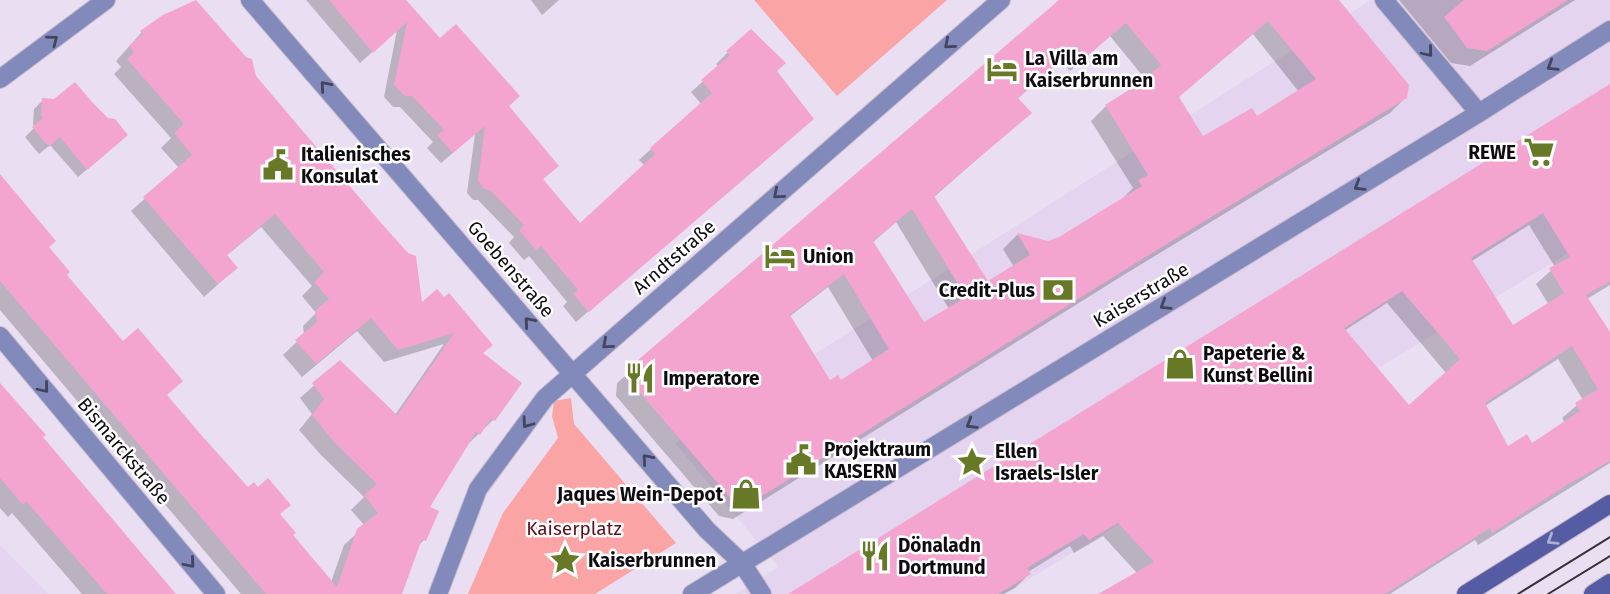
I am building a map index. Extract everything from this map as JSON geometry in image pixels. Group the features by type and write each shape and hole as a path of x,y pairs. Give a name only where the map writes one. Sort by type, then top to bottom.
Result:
{"main road":[{"path":"1466,594 1610,504"},
{"path":"1593,594 1610,583"}],"street":[{"path":"0,79 106,0"},
{"name":"Goebenstraße","path":"250,0 707,530 742,563 762,594"},
{"name":"Arndtstraße","path":"438,594 478,489 545,398 1001,0"},
{"path":"1384,0 1479,113"},
{"name":"Kaiserstraße","path":"692,594 1479,113 1610,30"},
{"name":"Bismarckstraße","path":"0,336 216,594"}],"shaded area":[{"path":"1371,0 1610,0 1610,228 1004,594 736,594 779,567 675,443"},
{"path":"0,545 48,594 0,594"}],"green space":[{"path":"754,0 947,0 837,96"},
{"name":"Kaiserplatz","path":"571,398 574,424 676,543 595,594 468,594 503,513 558,438 552,416 554,401"}],"building":[{"path":"196,0 246,57 252,59 256,76 382,224 408,253 416,256 422,302 437,289 444,297 449,293 493,345 483,353 522,383 495,421 491,419 480,435 476,432 430,507 439,511 426,541 422,539 402,594 266,594 0,281 0,174 56,241 49,247 70,272 67,275 123,341 138,328 183,381 167,395 203,437 248,487 254,482 258,487 268,478 291,505 280,514 296,533 293,535 337,587 357,529 378,513 364,495 377,484 334,442 312,415 324,399 312,383 340,360 397,415 454,333 398,350 371,318 316,364 295,340 317,322 315,311 329,299 314,282 324,272 275,214 227,255 238,268 218,284 143,197 192,155 174,133 184,124 127,59 134,52 129,46 143,34 140,31 163,15"},
{"path":"329,0 406,0 440,38 456,24 520,96 509,106 559,166 543,179 580,223 655,154 650,148 712,93 701,80 730,55 726,51 751,29 786,63 777,71 814,119 589,312 573,294 578,290 541,246 536,250 519,230 524,225 478,181 485,126 453,153 437,135 444,130 412,96 405,96 394,85 407,22 373,53"},
{"path":"1059,0 1339,0 1409,85 1407,98 749,504 734,502 630,381 631,366","holes":["1268,21 1316,79 1257,116 1252,108 1203,136 1179,97","1126,23 1161,65 1137,85 1105,105 1148,175 1138,180 1142,186 1059,237 1048,241 1017,233 1030,255 988,281 934,196 1032,113 1018,98 1076,47 1086,57","912,209 966,297 924,322 873,241","844,274 889,349 841,380 838,375 830,380 790,315"]},
{"path":"1464,0 1568,0 1487,51 1467,48 1444,17"},
{"path":"75,82 108,118 115,119 128,135 87,170 60,137 49,147 32,127 43,118 42,98 54,99"},
{"path":"1610,84 1610,281 1586,295 1610,332 1610,461 1492,533 1490,528 1385,594 1098,594 1154,562 1118,523 1089,540 1084,534 1027,568 1031,574 998,594 788,594","holes":["1543,213 1570,257 1549,268 1564,293 1513,325 1471,258","1402,291 1460,359 1409,405 1344,328","1572,346 1598,389 1575,403 1580,411 1532,443 1527,434 1508,446 1485,403"]},
{"path":"0,383 176,594 107,594 26,501 23,505 0,478"}],"tram line":[{"path":"1518,594 1610,537"},
{"path":"1548,594 1610,556"}],"place":[{"name":"La Villa am Kaiserbrunnen","path":"1002,69"},
{"name":"REWE","path":"1539,152"},
{"name":"Italienisches Konsulat","path":"278,165"},
{"name":"Union","path":"780,256"},
{"name":"Credit-Plus","path":"1058,290"},
{"name":"Papeterie & Kunst Bellini","path":"1180,364"},
{"name":"Imperatore","path":"640,378"},
{"name":"Projektraum KA!SERN","path":"801,460"},
{"name":"Ellen Israels-Isler","path":"972,462"},
{"name":"Jaques Wein-Depot","path":"746,494"},
{"name":"Dönaladn Dortmund","path":"875,556"},
{"name":"Kaiserbrunnen","path":"565,560"}]}
